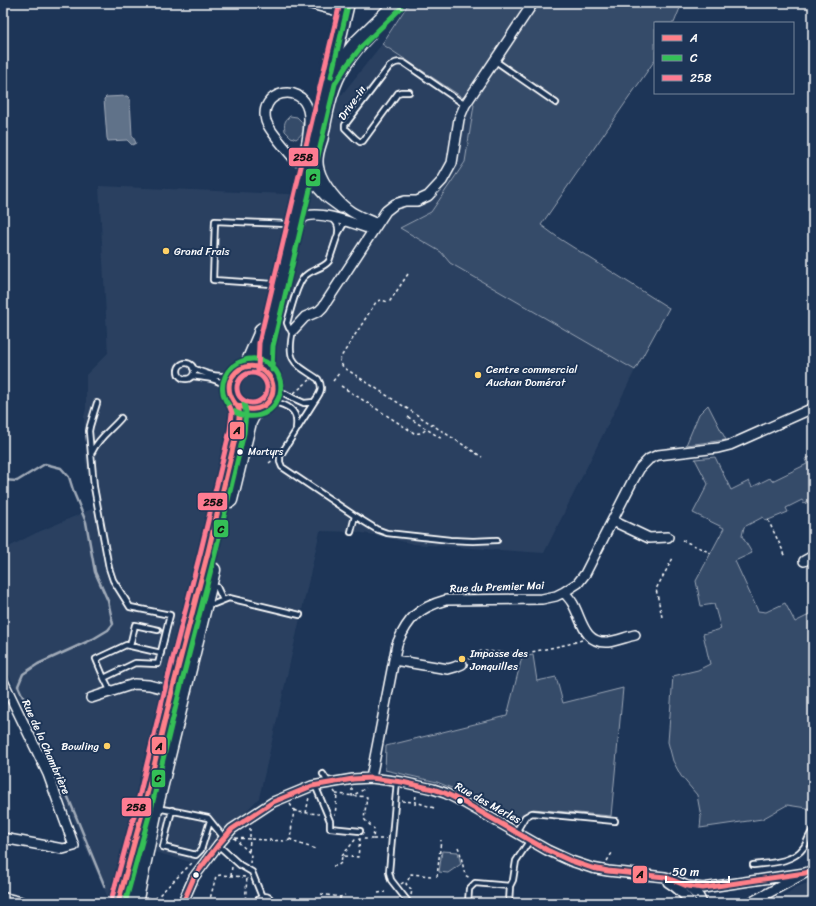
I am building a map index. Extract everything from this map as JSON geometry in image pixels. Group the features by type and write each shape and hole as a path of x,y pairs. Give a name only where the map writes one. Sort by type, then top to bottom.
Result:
{"main road":[{"path":"328,81 341,61 357,41 396,3"},
{"path":"248,366 276,288 328,81 343,8"},
{"path":"264,370 266,345 287,224 343,8"},
{"path":"135,903 177,692 230,456 237,431 239,412 230,392 230,383 238,370 248,366 259,367 269,374 274,387 270,401 262,408 257,410 250,410 237,405"},
{"path":"118,903 177,692 205,602 249,422 257,410"},
{"path":"3,899 20,903"}],"street":[{"path":"307,3 343,8"},
{"path":"375,227 351,212 337,199 328,187 318,168 318,159 337,83 346,66 370,36 393,14 401,3"},
{"path":"293,330 305,317 319,311 323,307 386,211 395,204 417,200 428,196 442,181 452,163 459,119 465,104 533,3"},
{"path":"295,160 270,129 267,122 266,108 275,96 289,92 304,100 309,118 306,147"},
{"path":"314,184 336,206 351,212"},
{"path":"276,288 286,274 298,227 303,219 311,215 324,216 346,222 375,227"},
{"name":"Rue du Premier Mai","path":"369,782 397,644 403,629 421,610 432,604 446,600 542,599 556,596 564,592 578,583 585,574 633,480 640,468 649,459 658,455 718,448 730,445 811,412"},
{"path":"613,521 649,538 668,538"},
{"path":"804,561 813,556"},
{"path":"564,592 574,605 583,628 592,638 600,642 609,642 635,635"},
{"path":"394,660 448,669 455,668 462,664"},
{"name":"Rue de la Chambrière","path":"3,681 48,774 74,846 64,849 3,838"},
{"path":"92,698 134,684 149,685 177,692"},
{"name":"Rue des Merles","path":"183,903 194,877 232,829 273,802 279,805 315,785 330,785 353,779 369,782 397,781 445,793 547,850 571,861 592,868 659,876 696,888 809,872"},
{"name":"Rue des Merles","path":"750,903 809,872"},
{"name":"Rue des Merles","path":"659,876 677,887 685,895 696,902"},
{"path":"687,886 696,902"},
{"path":"696,902 703,888"}],"lane":[{"path":"494,60 556,103"},
{"name":"Drive-in","path":"409,92 401,92 398,94 363,141 360,142 354,138 345,128 345,125 384,73 394,63 399,61 465,104"},
{"path":"351,212 338,234 327,264 310,272 302,279 287,323 289,328 293,330 290,348 294,361 298,366 318,379 320,382 320,394 280,456 282,468 355,516 376,529 387,533 450,540 497,540"},
{"path":"332,217 338,226 338,234"},
{"path":"276,288 213,280 215,221 287,224"},
{"path":"230,392 218,381 193,376 190,379 184,379 179,377 177,371 179,366 184,363 189,363 193,368 204,373 224,377 234,375"},
{"path":"193,368 193,376"},
{"path":"274,387 304,403 314,402"},
{"path":"270,401 283,404 291,408 296,414 296,430"},
{"path":"97,403 90,426 91,454 94,487 109,568 113,580 130,606 170,615 158,664 135,662 104,678"},
{"path":"91,454 103,435 114,427 121,418"},
{"path":"351,532 355,516"},
{"path":"208,552 209,586 217,587 223,600"},
{"path":"205,602 214,604 229,598 300,615"},
{"path":"130,646 135,625 158,630"},
{"path":"111,692 96,659 126,645 161,653"},
{"path":"323,774 330,785"},
{"path":"397,781 388,872 391,880 410,902"},
{"path":"315,785 330,821 330,828 360,831"},
{"path":"155,808 208,818 221,842 240,865 252,872 262,897"},
{"path":"172,810 163,847 196,855 201,850 210,821"},
{"path":"516,832 525,817 532,813 615,821"},
{"path":"754,865 784,861 794,856 803,848 813,830"},
{"path":"509,903 510,886 513,880 516,861 530,840"},
{"path":"468,903 469,889 474,883 510,886"},
{"path":"258,903 259,899 266,896 272,903"}],"path":[{"path":"408,274 390,301 388,302 381,300 376,302 341,357 341,363 343,367 482,457"},
{"path":"333,381 340,372"},
{"path":"293,394 313,379"},
{"path":"341,386 414,433 418,434 426,429"},
{"path":"811,412 813,424"},
{"path":"408,418 442,439"},
{"path":"268,463 273,460"},
{"path":"768,520 786,557"},
{"path":"682,540 710,553"},
{"path":"662,617 656,589 673,558"},
{"path":"462,664 481,650 514,653 527,652 569,644 590,636"},
{"path":"352,784 352,796 369,782"},
{"path":"330,785 337,795 335,820"},
{"path":"415,805 417,790"},
{"path":"306,813 309,794"},
{"path":"400,800 415,802 434,808"},
{"path":"289,802 294,810 298,812 321,814"},
{"path":"290,840 294,810"},
{"path":"250,824 250,863"},
{"path":"250,853 233,838 290,840 316,849"},
{"path":"374,838 386,839"},
{"path":"342,856 355,840 360,839"},
{"path":"437,877 441,840"},
{"path":"458,847 466,875 470,878"},
{"path":"607,860 612,853"},
{"path":"151,903 194,860"},
{"path":"231,876 233,864"},
{"path":"410,902 412,890 406,884 411,874 430,876"},
{"path":"209,903 216,876 220,875 247,878 245,903"},
{"path":"378,894 385,892"},
{"path":"321,894 340,897 344,895"},
{"path":"336,903 340,900 340,897"}],"shaded area":[{"path":"409,3 682,3 674,22 654,22 654,61 541,225 560,239 669,308 635,370 450,263 441,252 400,228 431,212 465,162 474,105 382,44"},
{"path":"382,44 474,105 465,162 431,212 400,228 441,252 450,263 635,370 544,553 414,544 357,532 320,531 259,798 194,863 127,844 108,898 3,661 3,550 34,534 94,508 85,459 86,447 84,417 86,409 86,375 108,353 99,186 310,195 336,102"},
{"path":"127,96 130,99 132,135 136,143 132,145 127,140 108,141 107,138 104,99 106,97"},
{"path":"290,116 297,117 302,122 303,132 296,139 291,137 285,131 285,123"},
{"path":"708,405 726,440 686,445 699,414"},
{"path":"813,456 813,500 804,504 802,500 786,508 788,512 766,521 763,517 744,527 742,536 752,553 735,561 758,611 766,612 785,603 795,622 813,613 813,809 787,805 762,819 700,828 701,817 697,795 681,776 673,761 668,742 673,676 698,670 710,664 703,634 721,629 714,604 701,606 696,581 724,528 693,513 708,484 695,459 715,457 731,490 749,481 752,487 770,478 772,481 807,464 805,459"},
{"path":"533,655 537,681 556,677 563,703 623,688 611,816 533,809 517,821 473,797 437,782 385,770 386,746 507,716 522,657"},
{"path":"442,851 458,852 461,864 448,873 439,872"},
{"path":"813,882 813,903 777,903 794,888"}],"waterway":[{"path":"3,480 17,481 45,464 61,468 69,477 86,522 95,572 108,601 113,624 108,630 93,639 38,664 23,674 18,686 68,797 105,887"}],"tunnel":[{"path":"295,160 309,177"}],"transit line":[{"name":"258","path":"258,370 259,343 340,3"},
{"name":"C","path":"331,77 348,5"},
{"name":"C","path":"272,370 273,346 335,84 347,65 362,46 401,8"},
{"name":"C","path":"231,409 223,393 223,382 225,376 232,367 242,361 254,359 266,362 276,370 280,381 280,392 276,402 269,410 259,415 247,416 233,411"},
{"name":"A","path":"118,903 145,803 237,431 239,410 230,395 230,381 236,372 245,367 254,366 263,370 273,384 273,391 268,402 256,409 248,409 237,405"},
{"name":"258","path":"252,373 258,374 266,382 267,388 266,394 258,402 252,403 246,402 238,394 237,388 238,382 246,374 252,373"},
{"name":"C","path":"125,903 152,805 244,433 246,412 244,403"},
{"name":"258","path":"111,901 138,801 230,430 232,413 230,407"},
{"name":"A","path":"183,903 194,877 232,829 273,802 312,786 353,779 371,778 402,782 445,793 547,850 571,861 592,868 665,877 687,886 703,888 805,873 813,870"}],"place":[{"name":"Grand Frais","path":"166,251"},
{"name":"Centre commercial Auchan Domérat","path":"478,375"},
{"name":"Martyrs","path":"240,452"},
{"name":"Impasse des Jonquilles","path":"462,659"},
{"name":"Bowling","path":"107,746"}]}
